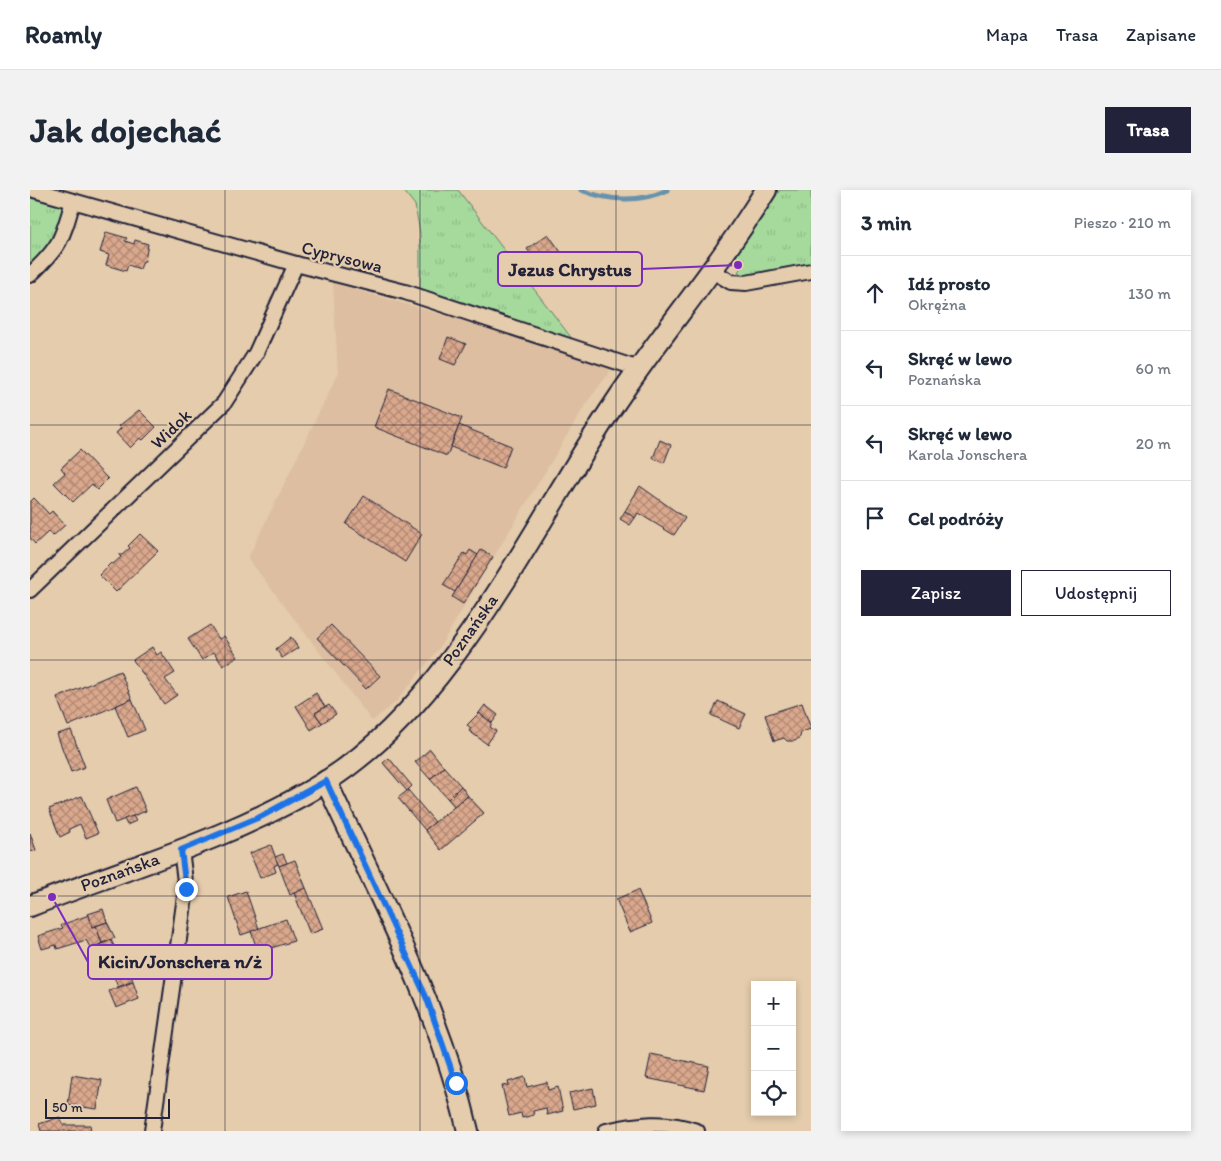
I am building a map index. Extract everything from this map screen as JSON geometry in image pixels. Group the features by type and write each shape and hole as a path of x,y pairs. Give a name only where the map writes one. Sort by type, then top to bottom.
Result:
{"street":[{"name":"Cyprysowa","path":"34,190 296,264 405,292 639,369"},
{"name":"Poznańska","path":"30,906 181,850 262,816 326,781 364,752 396,723 457,652 639,369 766,190"},
{"path":"30,275 51,256 62,240 73,201"},
{"name":"Widok","path":"30,590 224,403 256,353 296,264"},
{"path":"711,270 731,282 746,283 811,271"},
{"path":"326,781 427,999 449,1061 468,1131"},
{"path":"152,1131 186,889 181,850"},
{"path":"606,1131 638,1124 662,1124 697,1131"}],"shaded area":[{"path":"333,283 615,365 587,402 439,648 396,702 372,721 248,558 338,374"}],"green space":[{"path":"403,190 458,190 573,340 420,290 420,233 415,205"},
{"path":"780,190 811,190 811,265 745,277 738,272 744,263 736,256"},
{"path":"30,196 64,206 53,239 44,252 30,266"}],"building":[{"path":"106,232 127,238 125,241 134,244 135,240 148,244 145,261 143,261 140,269 128,265 126,271 106,265 109,255 100,252"},
{"path":"548,234 563,255 549,266 551,268 539,278 527,261 533,257 527,249"},
{"path":"448,337 466,344 455,365 440,359"},
{"path":"389,389 462,418 447,456 374,427"},
{"path":"139,410 156,427 143,440 140,438 130,448 116,433 121,428 119,426"},
{"path":"459,425 511,446 503,468 451,447"},
{"path":"660,440 671,445 664,463 653,458"},
{"path":"80,450 108,479 97,490 92,484 73,502 54,483 65,473 61,468"},
{"path":"640,486 685,518 674,535 638,513 635,518 625,511"},
{"path":"364,496 422,534 405,562 346,524"},
{"path":"34,498 49,514 52,511 65,525 53,536 48,532 35,544 30,538 30,502"},
{"path":"625,511 635,518 630,525 620,519"},
{"path":"140,534 158,551 116,592 99,575 111,563 113,564 121,557 119,555 122,555 130,548 128,546"},
{"path":"470,550 478,555 455,592 443,585 464,553 467,555"},
{"path":"481,550 493,557 463,604 452,597"},
{"path":"210,625 219,639 224,636 238,657 223,666 214,652 202,660 188,639"},
{"path":"331,625 380,676 366,689 317,638"},
{"path":"291,637 298,648 282,658 276,649"},
{"path":"152,647 157,655 161,652 175,673 165,679 177,695 164,704 133,660"},
{"path":"120,671 132,699 68,726 57,698"},
{"path":"316,693 325,707 315,713 322,723 311,730 296,706"},
{"path":"132,699 145,730 128,737 115,706"},
{"path":"718,701 746,714 739,728 711,715"},
{"path":"802,703 811,729 801,732 800,737 795,741 787,741 784,738 774,741 765,715"},
{"path":"329,705 336,714 322,723 315,713"},
{"path":"485,705 498,715 492,723 479,713"},
{"path":"479,713 492,723 490,727 496,731 487,744 469,731 471,728 467,725"},
{"path":"71,730 85,767 71,772 57,734"},
{"path":"430,749 444,767 430,779 415,762"},
{"path":"389,758 412,786 407,791 383,763"},
{"path":"444,767 461,786 448,799 430,779"},
{"path":"461,786 468,796 454,806 448,799"},
{"path":"136,787 146,811 115,823 106,800"},
{"path":"408,790 435,822 425,830 398,798"},
{"path":"82,796 98,833 86,838 80,824 69,829 70,832 60,837 49,809"},
{"path":"468,796 484,813 441,850 425,830"},
{"path":"133,816 136,821 127,825 124,819"},
{"path":"30,833 36,850 30,852"},
{"path":"271,845 278,864 274,866 276,872 260,878 250,853"},
{"path":"283,854 287,863 279,866 275,857"},
{"path":"295,860 306,888 290,895 279,866"},
{"path":"306,888 323,929 310,934 294,893"},
{"path":"638,890 652,923 630,932 616,899"},
{"path":"246,891 259,929 241,935 228,897"},
{"path":"103,909 107,922 92,927 88,914"},
{"path":"89,915 92,927 96,926 102,943 91,949 86,940 57,949 56,945 42,949 38,936 63,928 61,925"},
{"path":"286,919 294,941 258,952 251,931"},
{"path":"107,922 115,938 102,943 96,926"},
{"path":"111,940 114,946 95,954 92,948"},
{"path":"130,973 133,981 118,987 114,977"},
{"path":"133,982 139,999 116,1008 109,991"},
{"path":"651,1054 709,1066 704,1090 646,1078"},
{"path":"72,1075 102,1080 97,1109 68,1105"},
{"path":"525,1077 527,1087 547,1082 548,1090 558,1087 563,1111 547,1115 546,1108 533,1111 534,1115 522,1118 521,1113 509,1116 502,1086 509,1085 508,1082"},
{"path":"593,1088 596,1104 573,1109 569,1093"},
{"path":"60,1117 63,1125 90,1125 91,1131 41,1131 39,1124"}],"waterway":[{"path":"581,190 591,194 624,199 646,197 667,190"}],"place":[{"name":"Jezus Chrystus","path":"738,265"},
{"name":"Kicin/Jonschera n/ż","path":"52,897"}],"route":[{"path":"186,889 181,850 262,816 326,781 427,999 456,1083"}]}
